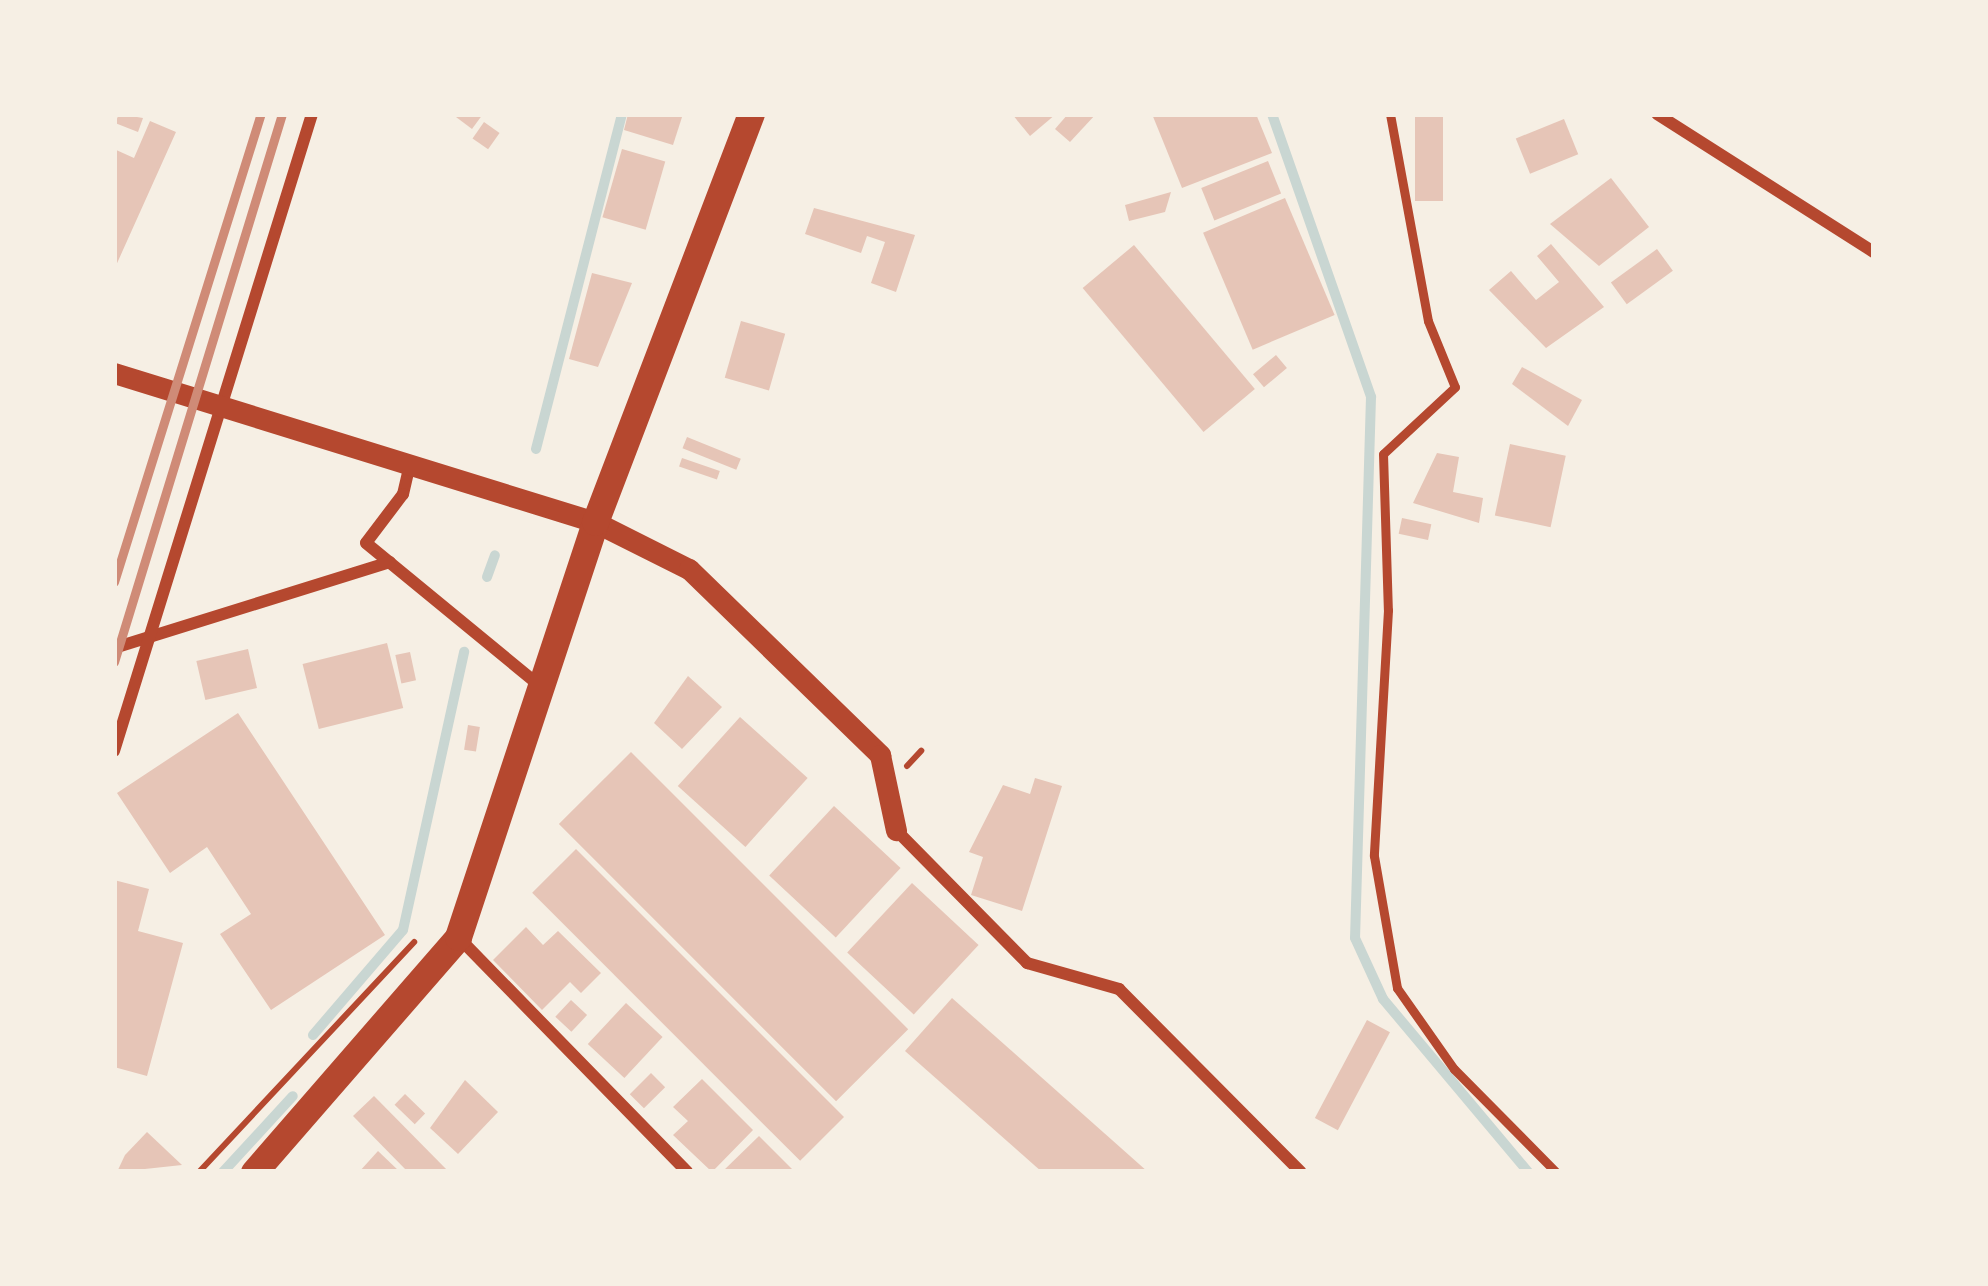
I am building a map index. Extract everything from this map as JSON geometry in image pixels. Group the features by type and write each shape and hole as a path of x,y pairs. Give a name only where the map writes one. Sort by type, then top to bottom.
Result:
{"main road":[{"path":"254,1172 458,938 596,522 751,114"}],"street":[{"path":"114,751 147,640 228,408 312,114"},
{"path":"1657,114 1874,252"},
{"path":"114,373 596,522 689,569 805,671 880,755 896,830 1027,963 1120,988 1301,1172"},
{"path":"410,464 403,494 366,543 542,688"},
{"path":"114,648 390,562"},
{"path":"458,938 687,1172"}],"lane":[{"path":"1390,114 1428,321 1455,387 1383,454 1374,856 1397,988 1454,1069 1556,1172"}],"path":[{"path":"200,1172 419,938"}],"building":[{"path":"119,114 143,118 138,132 115,123"},
{"path":"452,114 483,114 472,129"},
{"path":"628,114 683,114 673,145 624,130"},
{"path":"1012,114 1056,114 1030,136"},
{"path":"1068,114 1096,114 1070,142 1055,129"},
{"path":"1152,114 1256,114 1272,153 1182,188"},
{"path":"1415,114 1443,114 1443,201 1415,201"},
{"path":"1564,119 1578,154 1530,174 1516,138"},
{"path":"150,121 176,132 114,270 114,149 134,158"},
{"path":"484,122 500,133 488,149 473,138"},
{"path":"622,149 665,161 646,230 602,217"},
{"path":"1268,161 1281,193 1214,220 1201,188"},
{"path":"1611,178 1649,227 1599,266 1550,224"},
{"path":"1171,192 1165,212 1129,221 1125,205"},
{"path":"1285,198 1335,315 1253,350 1203,233"},
{"path":"814,208 915,235 896,292 871,283 885,242 867,236 861,253 805,234"},
{"path":"1551,244 1604,307 1546,348 1489,290 1511,271 1536,300 1559,282 1537,256"},
{"path":"1134,245 1255,389 1204,432 1083,288"},
{"path":"1657,249 1673,271 1627,304 1611,283"},
{"path":"592,273 632,283 598,367 569,359"},
{"path":"741,321 785,334 769,390 725,378"},
{"path":"1276,355 1287,368 1264,387 1253,374"},
{"path":"1522,367 1582,400 1568,426 1512,384"},
{"path":"687,437 741,459 736,470 683,448"},
{"path":"1510,444 1566,456 1551,527 1495,515"},
{"path":"1437,453 1459,457 1453,492 1483,498 1479,523 1413,503"},
{"path":"682,458 720,471 717,480 679,467"},
{"path":"1402,518 1431,524 1428,540 1399,534"},
{"path":"387,643 403,708 319,729 303,664"},
{"path":"248,649 257,688 205,700 196,661"},
{"path":"410,652 416,680 401,683 395,655"},
{"path":"688,676 722,707 682,749 654,723"},
{"path":"238,713 385,935 271,1010 220,934 251,914 207,847 170,873 117,793"},
{"path":"740,717 808,778 745,847 678,786"},
{"path":"468,725 480,727 476,752 464,750"},
{"path":"631,752 908,1029 836,1101 559,824"},
{"path":"1035,778 1062,786 1022,911 971,895 983,857 969,852 1003,785 1030,794"},
{"path":"834,806 901,868 836,938 769,875"},
{"path":"576,849 844,1117 800,1161 532,893"},
{"path":"114,880 149,889 138,931 183,943 147,1076 114,1067"},
{"path":"912,883 979,945 914,1015 847,952"},
{"path":"526,927 543,945 558,931 601,973 581,993 570,982 542,1010 493,960"},
{"path":"952,998 1148,1172 1042,1172 905,1051"},
{"path":"571,1000 587,1015 571,1032 555,1017"},
{"path":"626,1003 663,1037 624,1078 588,1044"},
{"path":"1367,1020 1390,1032 1338,1130 1315,1118"},
{"path":"651,1073 665,1087 644,1108 630,1094"},
{"path":"702,1079 753,1130 712,1172 673,1135 688,1121 673,1107"},
{"path":"465,1080 498,1112 458,1154 430,1128"},
{"path":"405,1094 425,1113 415,1124 395,1105"},
{"path":"374,1096 449,1172 408,1172 353,1116"},
{"path":"147,1132 182,1165 117,1172 125,1155"},
{"path":"759,1136 795,1172 722,1172"},
{"path":"378,1151 400,1172 359,1172"}],"waterway":[{"path":"536,449 622,114"},
{"path":"1272,114 1371,397 1355,938 1383,999 1528,1172"},
{"path":"487,577 495,555"},
{"path":"313,1035 403,930 464,652"},
{"path":"223,1172 293,1096"}],"railway":[{"path":"114,582 261,114"},
{"path":"114,662 282,114"}]}
